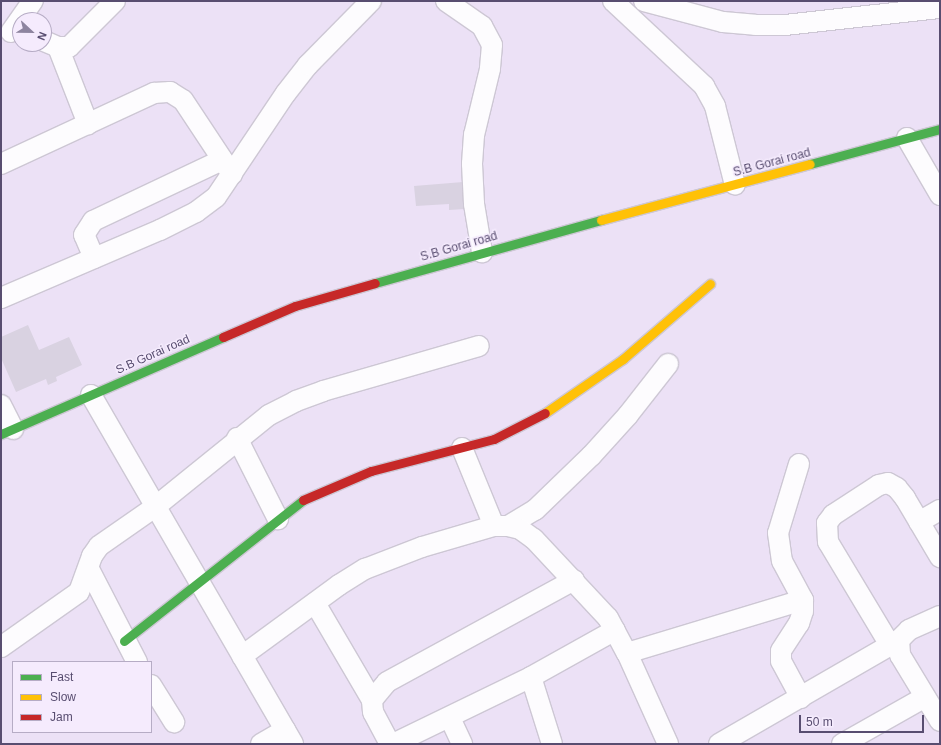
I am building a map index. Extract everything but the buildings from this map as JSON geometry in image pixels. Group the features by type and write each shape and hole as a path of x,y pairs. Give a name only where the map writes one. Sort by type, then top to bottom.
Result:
{"street":[{"path":"11,34 33,1"},
{"path":"52,44 69,47 114,1"},
{"path":"1,298 196,212 216,197 227,167 263,125 308,65 371,1"},
{"path":"446,1 482,26 492,45 490,69 474,135 472,164 474,204 482,252"},
{"path":"613,1 704,86 715,106 735,185"},
{"path":"644,1 722,22 755,25 785,25 940,8"},
{"path":"52,46 88,124"},
{"path":"1,164 154,93 170,92 183,100 227,167"},
{"name":"S.B Gorai road","path":"7,432 295,306 482,252 940,130"},
{"path":"907,138 940,195"},
{"path":"94,258 84,234 93,221 227,167"},
{"path":"124,641 200,584 303,500 344,480 462,448 505,433 580,391 710,284"},
{"path":"1,647 70,600 79,592 89,570 92,556 99,546 155,507 237,438 269,414 296,401 479,346"},
{"path":"242,656 365,569 394,556 501,526 535,510 591,456 628,415 668,364"},
{"path":"91,395 289,737 261,744"},
{"path":"1,405 7,432"},
{"path":"237,438 278,519"},
{"path":"462,448 501,526"},
{"path":"798,464 778,533 782,561 803,600 803,611 781,651 781,661 801,698"},
{"path":"940,556 905,498 896,488 888,483 879,485 833,515 827,524 828,542 895,642 900,655 940,721"},
{"path":"919,522 940,510"},
{"path":"501,526 520,529 534,539 598,606 615,630 627,652 668,744"},
{"path":"89,570 124,641 136,661"},
{"path":"372,700 387,682 574,580"},
{"path":"627,652 803,600"},
{"path":"315,603 372,700 373,712 390,744"},
{"path":"719,744 801,698 895,642 909,630 940,616"},
{"path":"394,744 450,718 615,630"},
{"path":"531,676 552,744"},
{"path":"152,687 174,722"},
{"path":"842,744 925,697"},
{"path":"450,718 462,744"}],"shaded area":[{"path":"1,1 940,1 940,744 1,744"}],"traffic: fast":[{"path":"810,164 940,129"},
{"path":"375,283 601,220"},
{"path":"1,434 223,337"},
{"path":"124,641 303,500"}],"traffic: slow":[{"path":"601,220 810,164"},
{"path":"545,413 623,359 710,284"}],"traffic: jam":[{"path":"223,337 295,306 375,283"},
{"path":"303,500 371,471 494,439 545,413"}]}
